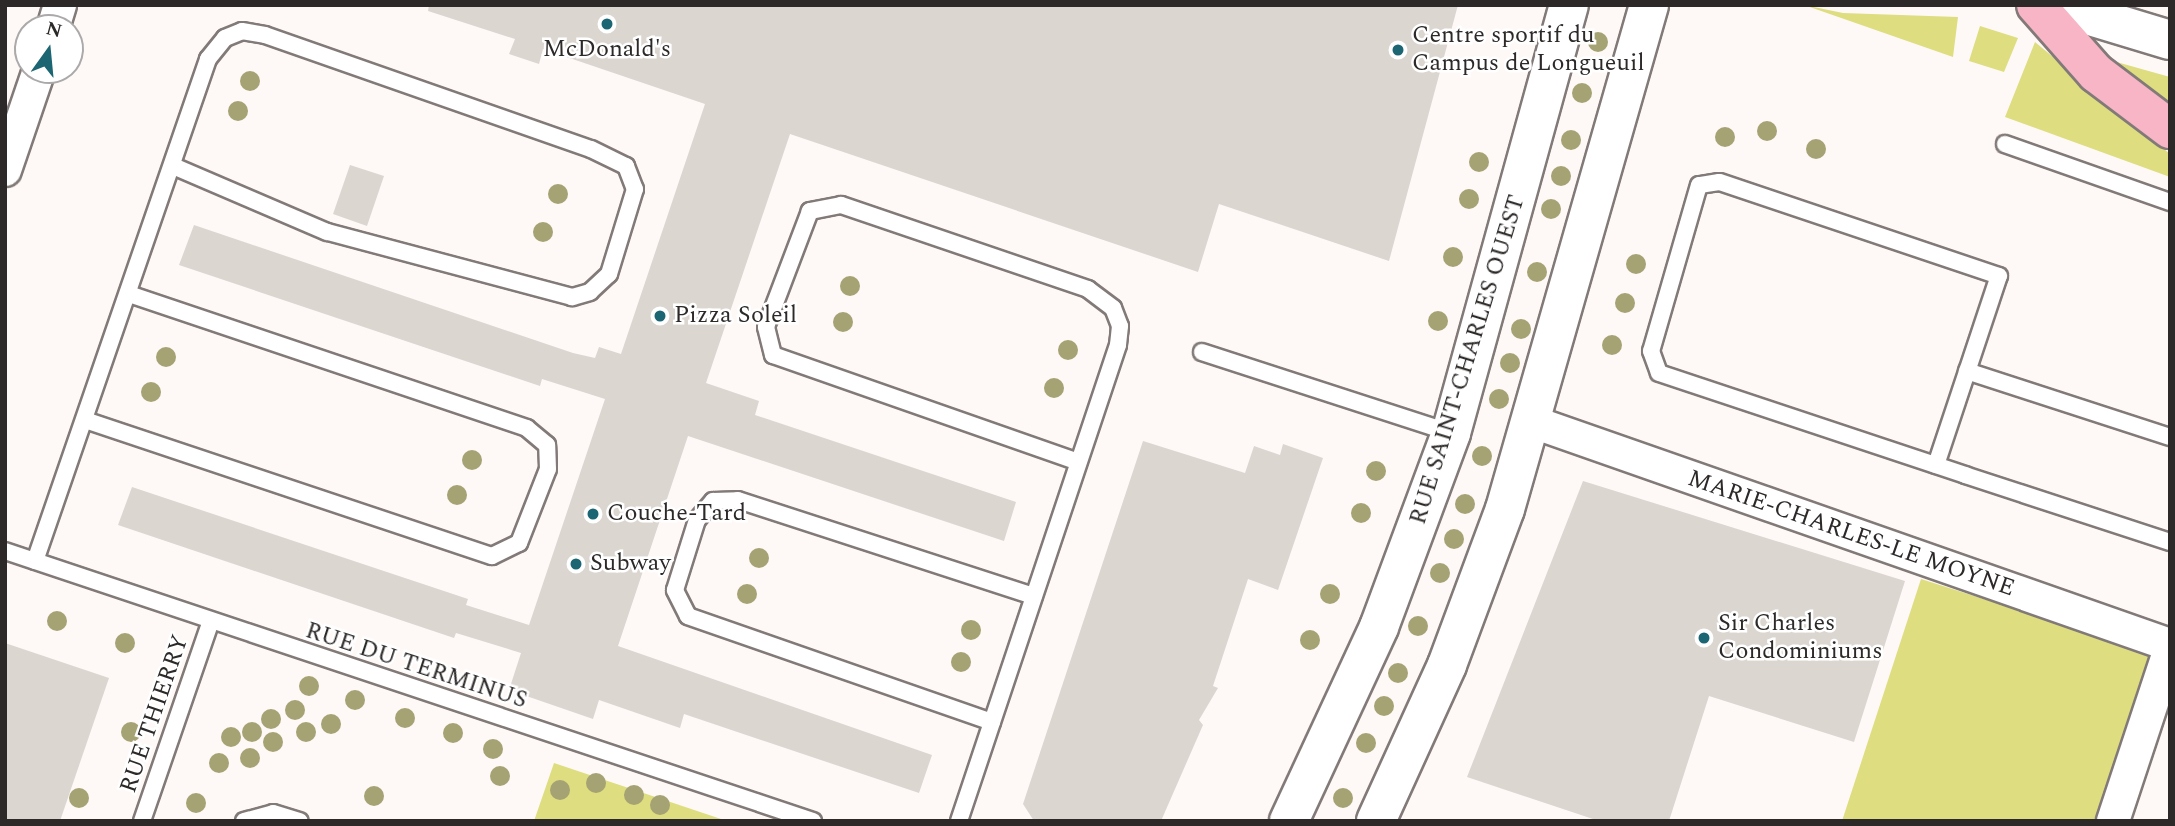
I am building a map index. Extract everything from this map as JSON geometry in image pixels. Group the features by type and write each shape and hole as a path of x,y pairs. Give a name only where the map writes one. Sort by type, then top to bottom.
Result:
{"main road":[{"path":"2036,5 2096,73 2170,130"}],"street":[{"name":"RUE SAINT-CHARLES OUEST","path":"1289,821 1397,582 1451,433 1569,5"},
{"path":"1376,821 1465,617 1533,422 1649,5"},
{"path":"2054,5 2170,40"},
{"path":"5,170 34,84"},
{"name":"MARIE-CHARLES-LE MOYNE","path":"1533,422 2170,647"},
{"path":"2113,821 2170,647"}],"lane":[{"path":"35,561 212,51 233,34 251,31 615,158 631,173 635,190 609,274 590,292 564,296 327,232 173,166"},
{"path":"2005,144 2170,202"},
{"path":"1936,465 1999,276 1719,183 1704,182 1694,190 1651,351 1655,368 1936,465 2170,542"},
{"path":"959,821 1034,596 1120,335 1118,316 1107,300 1088,289 841,205 825,204 810,211 766,327 768,349 778,360 1078,462"},
{"path":"85,420 492,556 519,543 548,469 547,445 527,428 129,294"},
{"path":"1202,352 1451,433"},
{"path":"1967,371 2170,437"},
{"path":"992,722 688,616 675,590 697,520 713,501 738,500 1034,596"},
{"name":"RUE DU TERMINUS","path":"5,551 813,821"},
{"name":"RUE THIERRY","path":"142,821 211,621"},
{"path":"244,821 273,813 300,821"}],"shaded area":[{"path":"1804,5 1843,13 1958,17 1953,57"},
{"path":"1980,26 2018,38 2004,72 1969,61"},
{"path":"2035,42 2170,154 2170,177 2005,117"},
{"path":"2113,61 2170,77 2170,106 2138,82"},
{"path":"1921,579 2153,653 2098,821 1842,821"},
{"path":"554,763 727,821 534,821"}],"building":[{"path":"429,5 1458,5 1389,261 1219,204 1198,272 790,134 706,383 759,401 755,415 1016,502 1004,541 688,436 618,646 932,755 919,793 684,714 680,728 599,700 593,719 509,690 521,653 456,633 454,638 118,525 132,487 468,599 466,605 529,625 605,399 542,379 540,386 179,265 194,225 573,353 595,358 599,347 621,354 705,104 543,49 539,64 509,54 515,39 428,11"},
{"path":"350,165 384,176 367,226 333,214"},
{"path":"1143,441 1245,473 1254,446 1280,455 1283,444 1323,458 1278,590 1248,579 1213,686 1218,688 1199,720 1203,725 1161,821 1034,821 1023,804"},
{"name":"Sir Charles Condominiums","path":"1583,481 1905,581 1854,742 1709,696 1669,821 1599,821 1467,777"},
{"path":"5,643 109,678 60,821 5,821"}],"place":[{"name":"McDonald's","path":"607,24"},
{"name":"Centre sportif du Campus de Longueuil","path":"1398,50"},
{"name":"Pizza Soleil","path":"660,316"},
{"name":"Couche-Tard","path":"593,514"},
{"name":"Subway","path":"576,564"},
{"name":"Sir Charles Condominiums","path":"1704,638"}]}
